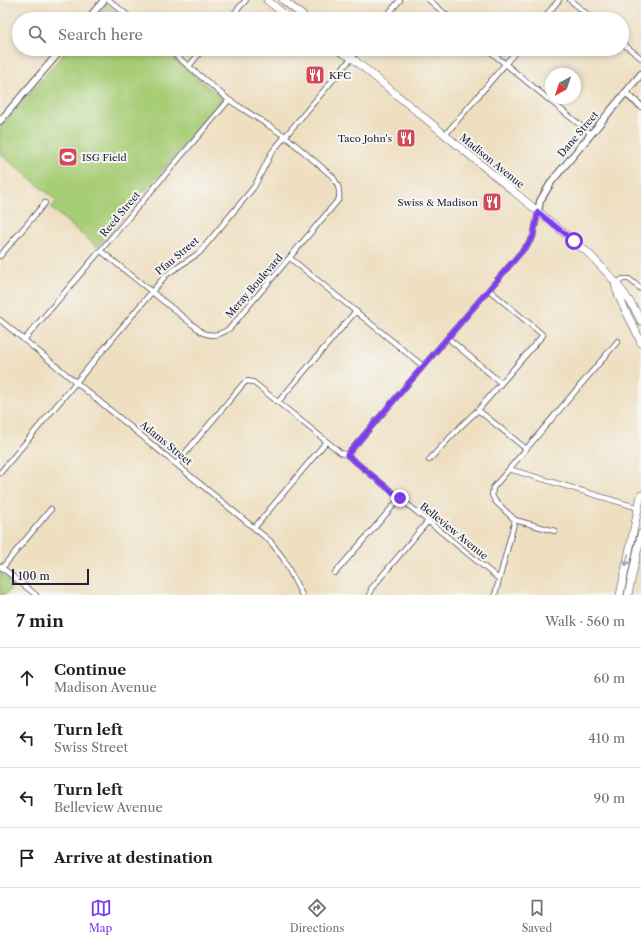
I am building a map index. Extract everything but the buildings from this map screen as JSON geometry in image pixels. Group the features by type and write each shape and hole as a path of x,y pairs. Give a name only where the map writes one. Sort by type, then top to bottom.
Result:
{"main road":[{"path":"267,0 282,12"},
{"path":"283,0 298,12"},
{"name":"Madison Avenue","path":"348,56 587,252 615,284 623,290 641,321"},
{"name":"Madison Avenue","path":"615,284 617,294 630,316 641,343"},
{"path":"620,595 640,508 641,495"},
{"path":"628,595 641,534"}],"street":[{"path":"94,12 104,0"},
{"path":"109,0 124,12"},
{"path":"235,12 246,0"},
{"path":"390,12 400,0"},
{"path":"428,0 443,12"},
{"path":"549,12 559,0"},
{"path":"570,0 585,12"},
{"path":"629,49 641,58"},
{"path":"0,121 56,56"},
{"name":"Meray Boulevard","path":"101,251 203,333 211,336 224,332 230,328 339,199 340,190 338,183 332,176 285,136 229,100 177,56"},
{"path":"189,66 197,56"},
{"path":"495,56 591,134"},
{"path":"445,135 512,56"},
{"name":"Pfau Street","path":"1,471 151,292 175,268 199,252 254,187 264,165 285,136 352,58"},
{"name":"Dane Street","path":"538,212 540,201 545,190 641,74"},
{"path":"625,93 641,106"},
{"name":"Reed Street","path":"24,340 229,100"},
{"path":"0,256 45,203"},
{"path":"347,455 528,244 533,237 538,212"},
{"path":"290,258 423,366"},
{"path":"615,284 623,279 629,279 641,289"},
{"path":"429,460 478,410 543,335 489,290"},
{"path":"278,402 356,311"},
{"name":"Adams Street","path":"0,320 255,528 278,549 302,595"},
{"path":"448,338 501,383"},
{"path":"555,531 515,520 495,501 492,495 493,488 525,448 618,341"},
{"name":"Belleview Avenue","path":"177,463 247,381 253,382 326,442 341,453 347,455 499,579"},
{"path":"478,410 525,448"},
{"path":"255,528 326,442"},
{"path":"509,469 640,508"},
{"path":"335,573 400,498"},
{"path":"36,595 1,567 51,509"},
{"path":"495,595 515,520"},
{"path":"370,595 371,589 428,521"}],"green space":[{"path":"106,4 116,12 99,12"},
{"name":"ISG Field","path":"62,56 171,56 223,99 97,247 51,208 57,201 0,153 0,128"},
{"path":"0,573 14,584 5,595 0,595"}],"place":[{"name":"KFC","path":"315,75"},
{"name":"Taco John's","path":"406,138"},
{"name":"ISG Field","path":"68,157"},
{"name":"Swiss & Madison","path":"492,202"}],"route":[{"path":"400,498 347,455 528,244 533,237 538,212 574,241"}]}
